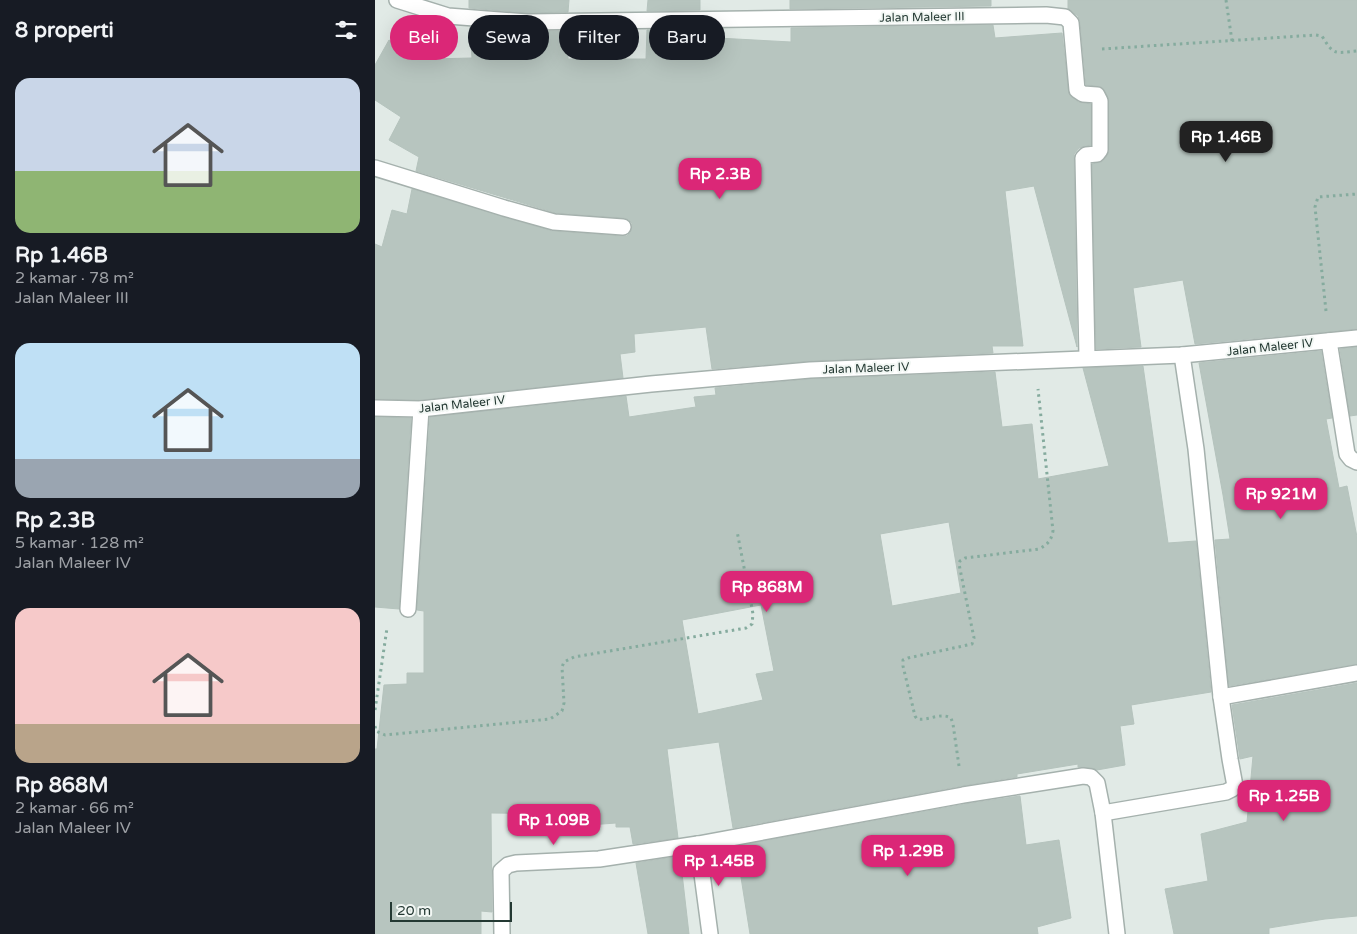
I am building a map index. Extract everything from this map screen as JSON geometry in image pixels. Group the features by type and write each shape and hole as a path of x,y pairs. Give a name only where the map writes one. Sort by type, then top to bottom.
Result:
{"street":[{"name":"Jalan Maleer III","path":"402,1 448,16 527,22 1046,15 1065,17 1071,23 1077,90 1083,94 1097,95 1100,101 1100,150 1097,154 1086,155 1083,158 1087,358"},
{"path":"375,168 554,222 623,227"},
{"name":"Jalan Maleer IV","path":"375,408 421,409 651,384 810,370 1183,355 1357,338"},
{"path":"1329,341 1347,454 1351,460 1357,462"},
{"path":"1103,813 1226,792 1232,790 1235,786 1221,697 1196,449 1183,355"},
{"path":"408,609 421,409"},
{"path":"1221,697 1357,673"},
{"path":"502,934 501,871 508,865 599,859 698,844 963,795 1083,776 1091,777 1097,783 1103,813 1117,934"},
{"path":"698,844 710,934"}],"path":[{"path":"1226,0 1231,41"},
{"path":"1074,51 1316,35 1322,36 1330,50 1336,53 1357,51"},
{"path":"1329,341 1315,207 1318,197 1357,194"},
{"path":"963,795 951,718 946,715 922,720 917,719 903,660 972,644 974,638 959,564 960,561 965,558 1039,549 1051,540 1053,531 1035,361"},
{"path":"375,726 376,731 385,735 550,720 562,711 565,702 562,667 564,662 574,657 745,628 752,624 753,614 737,532"},
{"path":"375,710 389,617 395,611 408,609"}],"building":[{"path":"469,0 569,0 568,12 527,13 469,8"},
{"path":"648,0 700,0 700,10 647,11"},
{"path":"790,0 991,0 991,6 790,9"},
{"path":"1068,0 1357,0 1357,329 1195,344 1183,280 1133,288 1141,347 1096,349 1092,164 1102,162 1109,151 1109,101 1103,88 1086,85 1080,22 1078,16 1068,9"},
{"path":"993,25 995,38 1062,33 1069,94 1078,102 1091,104 1091,145 1079,148 1074,154 1077,347 1034,186 1005,191 1023,346 992,346 993,353 810,361 712,369 706,327 634,334 635,352 620,354 623,378 421,400 375,399 375,244 382,247 392,210 407,214 412,189 552,231 627,236 632,227 632,223 624,218 556,213 416,171 419,157 389,140 401,117 375,100 375,65 389,40 390,60 458,60 458,58 468,58 468,60 549,60 549,31 559,31 559,60 639,60 646,59 647,30 649,30 649,60 725,60 725,38 791,42 791,28"},
{"path":"1357,347 1357,415 1350,416 1340,349"},
{"path":"1321,351 1332,418 1326,419 1339,488 1347,486 1357,537 1357,664 1229,686 1215,540 1230,539 1199,363"},
{"path":"1143,366 1168,543 1196,541 1211,692 1131,705 1134,724 1120,726 1125,765 1097,770 1078,767 1078,764 1017,774 1017,777 733,828 719,742 667,749 678,838 633,844 630,827 616,827 616,823 589,825 589,814 491,813 492,912 481,911 481,934 375,934 375,749 377,749 384,685 407,684 407,673 424,673 424,611 417,610 430,417 626,396 629,417 696,407 694,397 716,395 715,388 811,379 995,372 1002,427 1032,424 1038,479 1109,466 1083,368","holes":["949,522 961,593 892,606 880,534","761,605 774,671 756,674 763,700 698,714 682,620"]},
{"path":"375,417 411,418 399,609 375,607"},
{"path":"1357,683 1357,916 1269,928 1269,934 1174,934 1165,889 1208,881 1201,834 1247,822 1253,756 1240,759 1232,705"},
{"path":"1020,796 1026,845 1059,840 1071,918 1037,927 1038,934 750,934 736,846 965,804"},
{"path":"680,856 689,934 648,934 636,863"}]}
